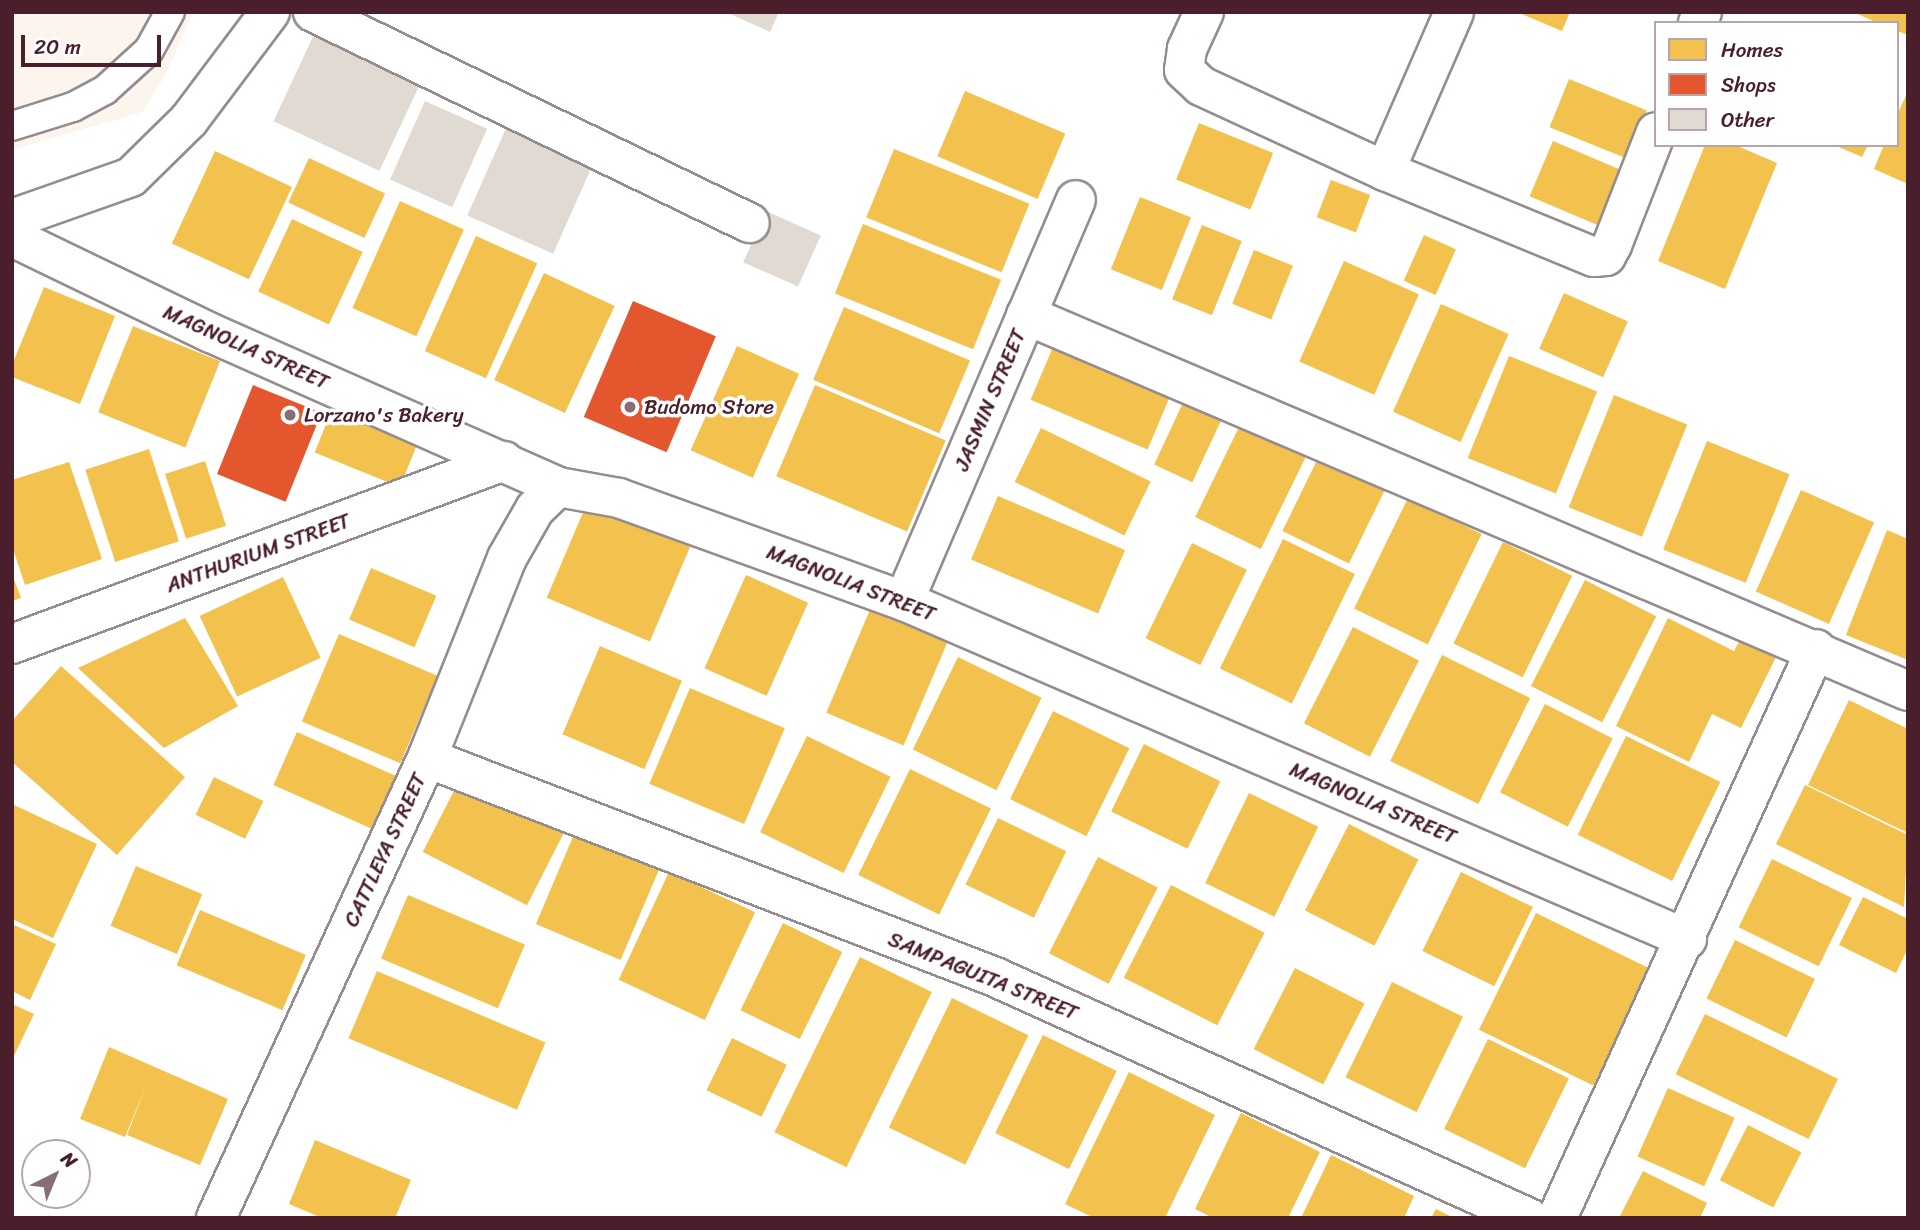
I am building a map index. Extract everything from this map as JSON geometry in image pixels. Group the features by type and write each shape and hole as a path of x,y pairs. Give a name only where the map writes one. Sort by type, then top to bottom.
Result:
{"street":[{"path":"12,219 131,177 189,120 270,12"},
{"path":"313,12 750,223"},
{"path":"1204,12 1187,49 1184,70 1200,86 1385,171 1594,257 1606,256 1654,137"},
{"path":"1385,171 1454,12"},
{"name":"JASMIN STREET","path":"904,601 1076,200"},
{"name":"MAGNOLIA STREET","path":"12,237 211,333 558,487 618,498 904,601 1687,939"},
{"path":"1026,314 1816,649 1908,691"},
{"name":"ANTHURIUM STREET","path":"16,650 504,461"},
{"name":"CATTLEYA STREET","path":"216,1218 427,758 507,558 535,509 558,487"},
{"path":"1557,1218 1687,939 1816,649"},
{"name":"SAMPAGUITA STREET","path":"427,758 995,977 1529,1218"}],"lane":[{"path":"12,126 73,107 105,90 149,50 170,12"}],"shaded area":[{"path":"12,12 194,12 164,77 142,112 12,150"}],"building: Homes":[{"path":"1517,12 1570,12 1562,31"},
{"path":"1853,12 1908,12 1908,35 1899,32 1899,21 1873,21"},
{"path":"1569,79 1647,110 1627,159 1550,127"},
{"path":"965,91 1065,134 1038,199 937,156"},
{"path":"1908,91 1908,184 1874,169 1883,147 1899,147 1899,111"},
{"path":"1199,123 1273,153 1250,210 1176,180"},
{"path":"1553,141 1634,175 1611,231 1530,196"},
{"path":"1704,147 1740,147 1777,163 1725,289 1658,261"},
{"path":"1839,147 1867,147 1862,157"},
{"path":"894,149 1029,204 1002,272 866,218"},
{"path":"215,151 292,187 249,279 172,243"},
{"path":"309,158 385,193 364,238 288,202"},
{"path":"1331,180 1370,195 1356,232 1317,217"},
{"path":"1140,197 1191,218 1162,290 1111,269"},
{"path":"400,201 464,229 416,336 352,308"},
{"path":"292,219 363,252 329,324 258,292"},
{"path":"863,224 1001,280 973,349 835,294"},
{"path":"1202,225 1242,241 1212,315 1172,299"},
{"path":"1424,235 1456,249 1436,295 1404,281"},
{"path":"476,236 537,263 486,378 425,351"},
{"path":"1254,250 1293,266 1271,320 1232,304"},
{"path":"1344,261 1419,294 1374,395 1299,361"},
{"path":"544,273 615,306 565,413 494,380"},
{"path":"44,287 115,316 80,404 12,377 12,365"},
{"path":"1564,293 1628,321 1603,377 1539,349"},
{"path":"1441,304 1509,334 1461,442 1393,412"},
{"path":"844,307 970,361 939,433 813,380"},
{"path":"133,326 220,361 185,447 98,412"},
{"path":"1056,340 1173,390 1148,449 1031,400"},
{"path":"737,346 799,374 753,478 691,450"},
{"path":"1509,356 1597,392 1556,494 1468,458"},
{"path":"815,385 946,440 907,532 776,476"},
{"path":"1188,392 1226,410 1192,482 1154,465"},
{"path":"1614,395 1687,425 1642,537 1569,507"},
{"path":"333,407 418,441 400,487 315,452"},
{"path":"1243,419 1309,451 1261,549 1195,517"},
{"path":"1041,428 1151,481 1124,535 1015,482"},
{"path":"1707,441 1790,474 1746,583 1663,549"},
{"path":"149,449 179,541 115,562 85,470"},
{"path":"1321,452 1388,484 1349,564 1282,531"},
{"path":"205,461 226,526 186,539 165,474"},
{"path":"69,462 102,559 25,585 12,546 12,480"},
{"path":"1801,490 1874,523 1829,624 1756,591"},
{"path":"998,496 1125,550 1098,613 971,560"},
{"path":"1408,498 1482,534 1428,644 1354,609"},
{"path":"587,503 690,547 650,642 547,598"},
{"path":"1887,530 1908,539 1908,660 1846,635"},
{"path":"1283,539 1355,574 1292,703 1220,668"},
{"path":"1503,542 1572,576 1523,677 1453,644"},
{"path":"1192,543 1247,570 1200,665 1146,638"},
{"path":"371,568 436,596 414,647 349,620"},
{"path":"12,574 21,598 12,601"},
{"path":"746,575 808,603 767,696 705,668"},
{"path":"283,577 321,658 237,697 200,616"},
{"path":"1585,580 1656,616 1602,722 1531,686"},
{"path":"872,605 949,638 904,746 826,713"},
{"path":"185,618 238,706 164,748 78,668"},
{"path":"1668,618 1734,651 1740,640 1776,657 1741,728 1712,714 1689,762 1616,726"},
{"path":"1353,627 1419,661 1370,757 1304,723"},
{"path":"339,634 437,676 400,763 302,721"},
{"path":"600,646 682,681 644,769 562,734"},
{"path":"1442,655 1530,698 1478,804 1390,761"},
{"path":"958,657 1042,698 996,790 913,750"},
{"path":"61,666 185,777 117,855 12,762 12,721"},
{"path":"690,688 785,728 744,824 649,784"},
{"path":"1849,700 1908,729 1908,833 1808,785"},
{"path":"1545,704 1613,739 1568,827 1500,792"},
{"path":"1053,711 1129,748 1086,836 1010,799"},
{"path":"297,732 397,776 373,829 273,785"},
{"path":"807,736 891,777 844,873 760,832"},
{"path":"1626,736 1720,782 1672,881 1578,835"},
{"path":"1144,744 1220,781 1188,849 1111,811"},
{"path":"910,769 991,808 939,915 858,875"},
{"path":"214,777 263,801 245,839 196,815"},
{"path":"460,779 564,832 527,905 423,852"},
{"path":"1805,785 1908,835 1904,907 1776,844"},
{"path":"1249,793 1318,827 1274,917 1205,883"},
{"path":"12,804 97,844 53,938 12,919"},
{"path":"998,818 1066,851 1034,918 966,885"},
{"path":"1349,824 1418,859 1374,946 1305,910"},
{"path":"575,832 660,868 621,960 536,924"},
{"path":"1098,857 1158,887 1109,984 1049,953"},
{"path":"1772,859 1852,898 1819,966 1739,927"},
{"path":"136,866 202,894 177,954 111,926"},
{"path":"669,872 755,912 705,1020 619,980"},
{"path":"1461,872 1533,907 1494,986 1422,951"},
{"path":"1171,885 1265,933 1217,1025 1124,978"},
{"path":"408,895 525,945 498,1008 381,959"},
{"path":"1863,897 1908,919 1908,948 1896,973 1839,945"},
{"path":"200,910 306,955 282,1010 177,965"},
{"path":"1536,913 1650,969 1593,1086 1479,1030"},
{"path":"783,923 842,952 800,1039 740,1010"},
{"path":"12,924 56,944 30,1000 12,991"},
{"path":"1735,940 1815,979 1786,1037 1707,998"},
{"path":"860,957 932,992 846,1167 775,1132"},
{"path":"1295,968 1364,1003 1323,1084 1254,1049"},
{"path":"377,971 545,1043 517,1110 348,1038"},
{"path":"1392,982 1463,1017 1417,1112 1346,1077"},
{"path":"952,998 1028,1035 965,1165 889,1127"},
{"path":"12,1004 34,1014 12,1060"},
{"path":"1705,1014 1838,1079 1809,1139 1676,1074"},
{"path":"1043,1035 1117,1071 1069,1169 995,1133"},
{"path":"732,1038 787,1065 761,1117 707,1090"},
{"path":"1488,1039 1569,1078 1525,1168 1444,1129"},
{"path":"109,1047 228,1099 200,1165 127,1135 146,1086 125,1137 80,1119"},
{"path":"1129,1072 1215,1115 1165,1218 1094,1218 1065,1204"},
{"path":"1668,1088 1735,1118 1704,1186 1637,1157"},
{"path":"1241,1113 1320,1152 1288,1218 1213,1218 1195,1209"},
{"path":"1748,1125 1801,1152 1773,1207 1720,1180"},
{"path":"315,1140 411,1180 395,1218 322,1218 289,1204"},
{"path":"1331,1155 1414,1196 1404,1218 1301,1218"},
{"path":"1643,1171 1707,1203 1700,1218 1619,1218"},
{"path":"1436,1209 1454,1218 1431,1218"}],"building: Shops":[{"path":"633,301 716,336 667,452 584,417"},
{"path":"253,385 322,413 286,502 217,474"}],"building: Other":[{"path":"726,12 779,12 770,32"},
{"path":"317,28 423,77 380,171 273,121"},
{"path":"425,101 487,129 452,207 390,180"},
{"path":"512,115 598,153 553,254 467,215"},
{"path":"766,211 821,235 798,287 743,262"}],"place":[{"name":"Budomo Store","path":"630,407"},
{"name":"Lorzano's Bakery","path":"290,415"}]}
